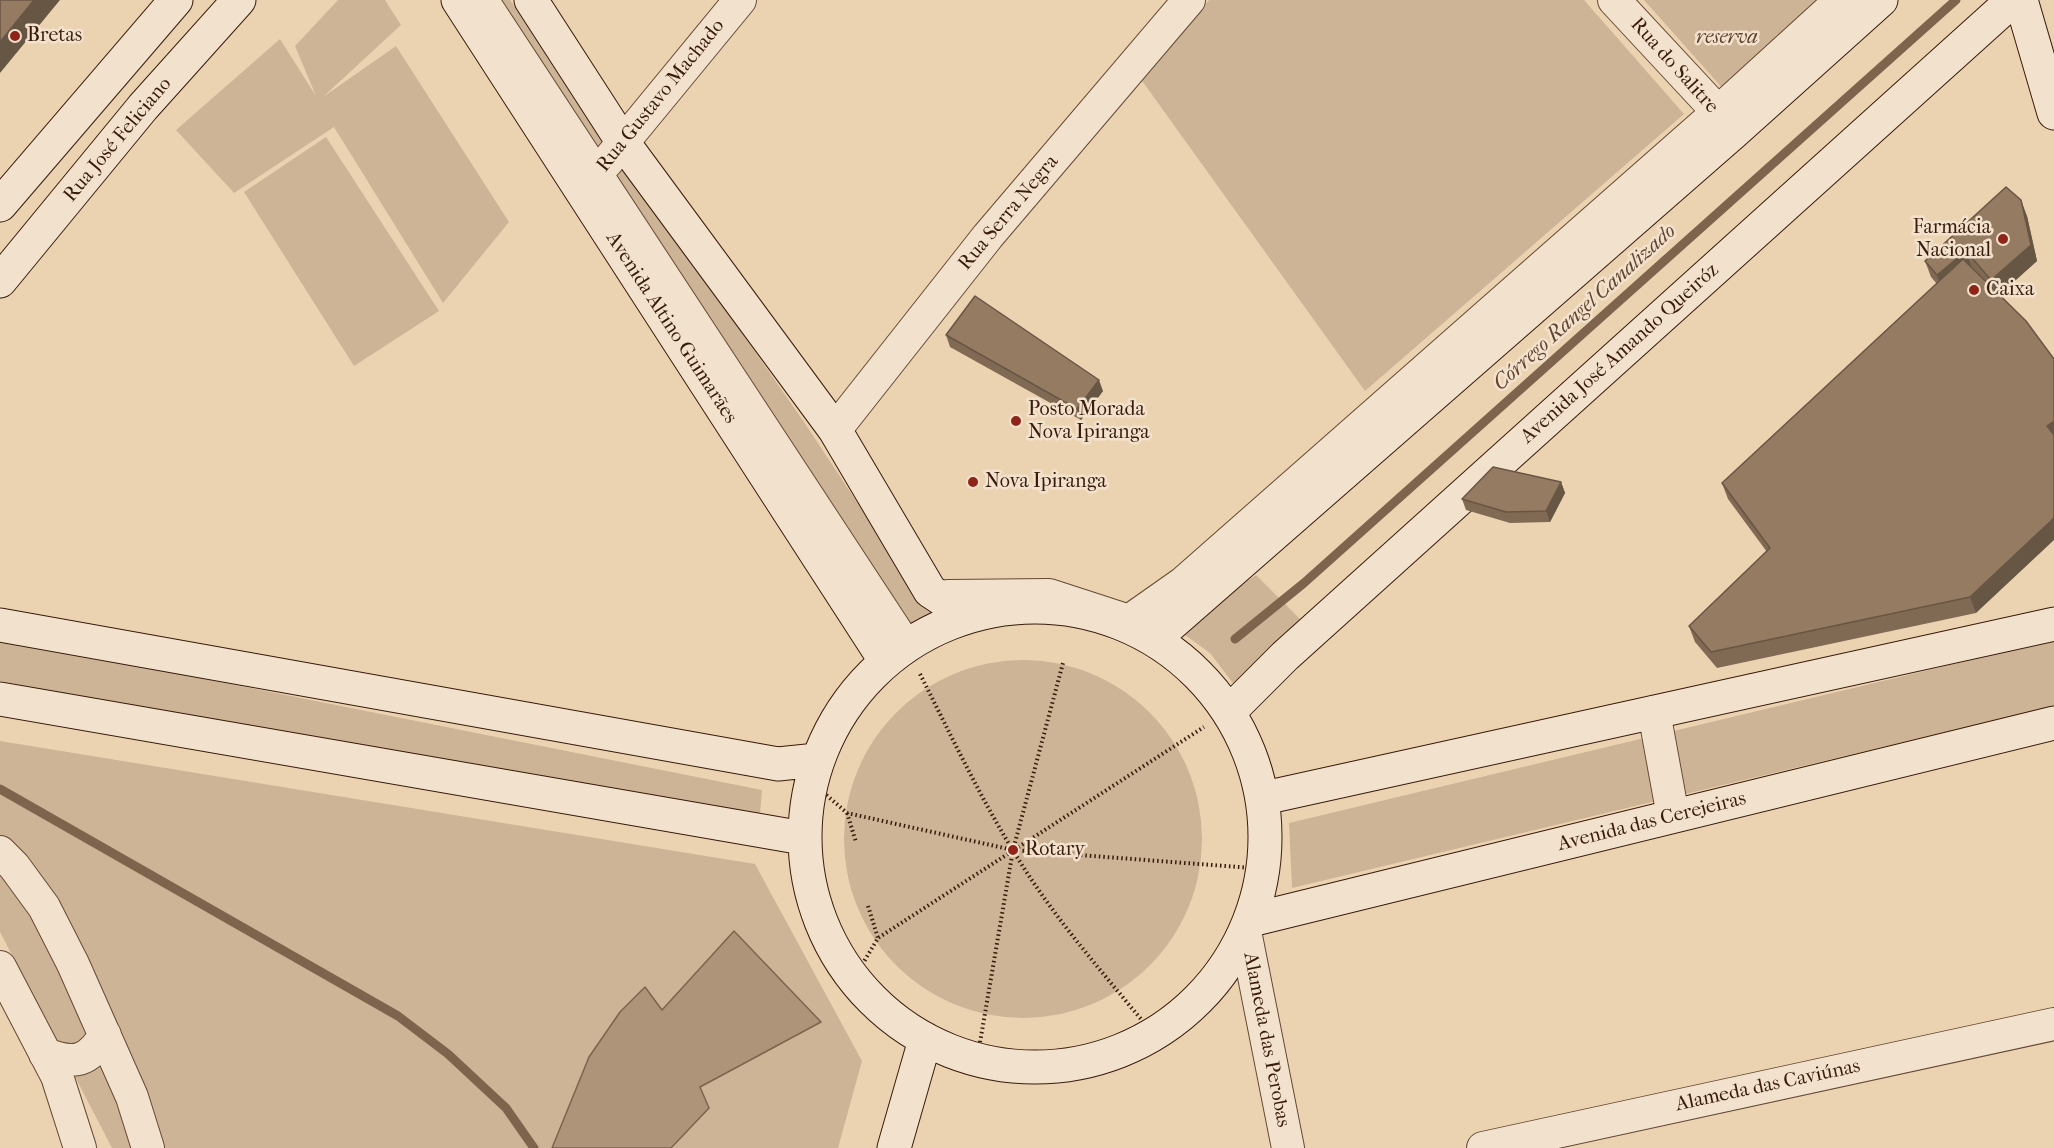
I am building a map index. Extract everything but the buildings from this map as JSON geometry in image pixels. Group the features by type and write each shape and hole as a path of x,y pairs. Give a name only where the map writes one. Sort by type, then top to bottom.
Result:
{"main road":[{"path":"0,205 176,0"},
{"name":"Rua José Feliciano","path":"0,281 144,107 239,0"},
{"name":"Avenida Altino Guimarães","path":"458,0 591,183 895,651"},
{"path":"531,0 622,141 835,430 930,591 951,605 987,612"},
{"path":"1154,639 1726,122 1881,0"},
{"name":"Avenida José Amando Queiróz","path":"1230,711 1285,656 2013,0"},
{"path":"2021,0 2054,112"},
{"path":"1045,606 1102,615 1154,639 1196,670 1230,711 1251,753 1264,798 1266,834 1264,869 1248,926 1233,956 1198,1000 1154,1035 1097,1059 1037,1068 977,1060 925,1040 884,1013 853,980 816,913 803,838 814,771 839,716 895,651 945,625 987,612 1045,606"},
{"path":"1264,798 2054,624"},
{"path":"0,625 814,771"},
{"path":"0,699 803,838"},
{"name":"Avenida das Cerejeiras","path":"1248,926 1673,816 2054,723"},
{"path":"894,1148 925,1040"}],"street":[{"path":"482,0 591,183"},
{"name":"Rua Gustavo Machado","path":"591,183 622,141 740,0"},
{"name":"Rua Serra Negra","path":"835,430 988,236 1189,0"},
{"name":"Rua do Salitre","path":"1614,0 1726,122"},
{"path":"939,597 1049,595 1129,621 1182,583 1726,122 1841,0"},
{"path":"1654,712 1673,816"},
{"path":"0,852 14,866 44,907 73,964 132,1097 148,1148"},
{"name":"Alameda das Perobas","path":"1248,926 1288,1148"},
{"path":"0,967 57,1076 80,1148"},
{"name":"Alameda das Caviúnas","path":"1483,1148 2054,1024"},
{"path":"45,1054 61,1060 84,1057 93,1053 105,1035"}],"path":[{"path":"895,651 985,805 1050,906 1154,1035"},
{"path":"977,1060 1013,850 1063,663"},
{"path":"853,980 878,938 1230,711"},
{"path":"814,771 847,813 856,842"},
{"path":"847,813 1013,850 1264,869"},
{"path":"868,906 878,938"}],"green space":[{"path":"338,0 385,0 401,25 323,97 396,46 509,222 443,303 334,127 234,193 176,130 280,39 316,96 295,46"},
{"path":"457,0 510,0 804,422 886,546 939,618 901,647"},
{"path":"1209,0 1584,0 1684,114 1365,391 1140,78"},
{"name":"reserva","path":"1644,0 1823,0 1725,91"},
{"path":"326,137 439,311 354,366 244,192"},
{"path":"1256,575 1309,628 1239,691 1210,653 1178,630"},
{"path":"0,638 762,790 759,827 0,681"},
{"path":"2054,640 2054,706 1292,888 1289,823"},
{"path":"1023,660 1058,663 1092,673 1123,690 1150,712 1172,739 1189,770 1199,804 1202,839 1199,874 1189,908 1172,939 1150,966 1123,988 1092,1005 1058,1015 1023,1018 988,1015 954,1005 923,988 896,966 874,939 857,908 847,874 844,839 847,804 857,770 874,739 896,712 923,690 954,673 988,663"},
{"path":"0,741 755,864 862,1061 838,1148 112,1148 0,932"}],"shaded area":[{"path":"734,931 821,1022 700,1087 709,1108 671,1148 552,1148 589,1057 620,1012 645,987 662,1010"}],"waterway":[{"name":"Córrego Rangel Canalizado","path":"1235,639 1304,583 1956,0"},
{"path":"0,789 398,1016 448,1054 506,1108 534,1148"}],"place":[{"name":"Bretas","path":"15,36"},
{"name":"Farmácia Nacional","path":"2003,239"},
{"name":"Caixa","path":"1974,290"},
{"name":"Posto Morada Nova Ipiranga","path":"1016,421"},
{"name":"Nova Ipiranga","path":"973,482"},
{"name":"Rotary","path":"1013,850"}]}
